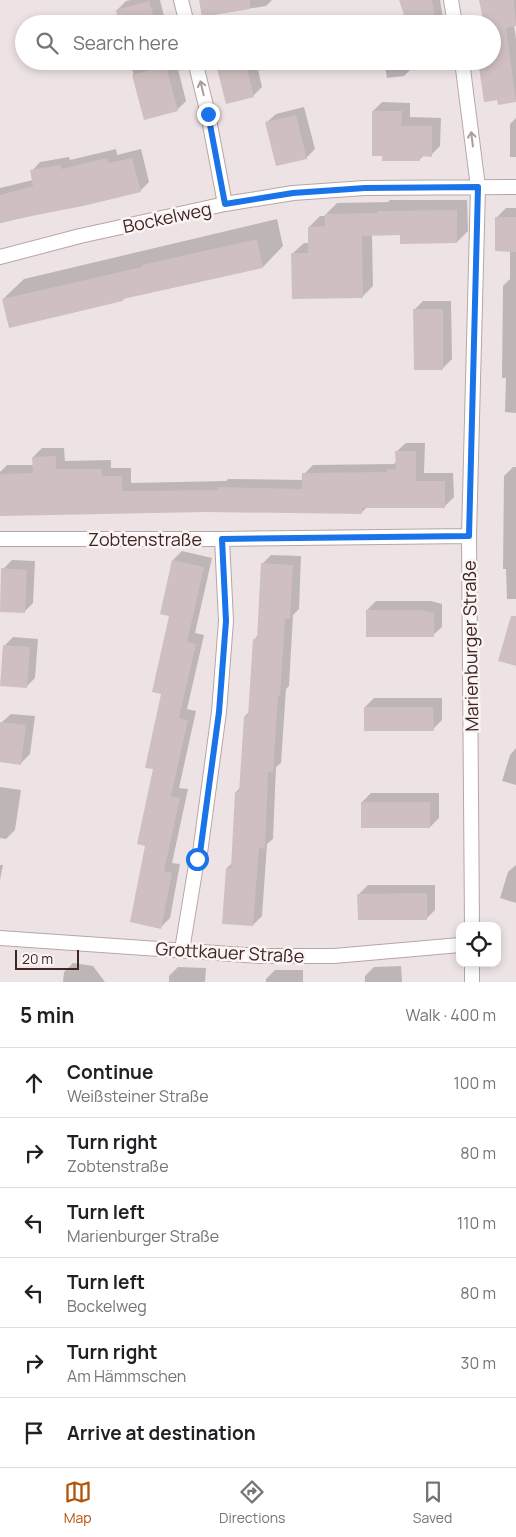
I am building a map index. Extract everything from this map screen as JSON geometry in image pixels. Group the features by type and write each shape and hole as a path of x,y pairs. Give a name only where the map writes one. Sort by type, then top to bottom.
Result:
{"street":[{"path":"181,0 185,15"},
{"path":"450,0 453,15"},
{"path":"197,70 208,114 225,204"},
{"name":"Marienburger Straße","path":"463,70 478,187 469,536 472,922"},
{"name":"Bockelweg","path":"0,257 80,236 225,204 293,193 356,188 516,187"},
{"name":"Zobtenstraße","path":"0,539 469,536"},
{"path":"182,950 197,859 200,853 219,712 226,621 222,539"},
{"name":"Grottkauer Straße","path":"0,938 260,956 334,956 456,945"},
{"path":"472,967 472,982"}],"building":[{"path":"199,0 250,0 250,9 214,15 202,15"},
{"path":"399,0 432,0 434,15 404,15"},
{"path":"479,0 514,0 516,26 506,28 516,102 498,105 497,100 484,102 479,70 501,70 501,15 482,15"},
{"path":"149,1 153,15 117,15 116,10"},
{"path":"151,70 167,70 178,111 144,120 132,75"},
{"path":"217,70 247,70 254,97 226,104"},
{"path":"372,111 402,111 401,126 432,126 432,157 420,156 420,161 382,161 382,156 372,156"},
{"path":"296,115 307,159 276,166 265,122"},
{"path":"107,158 108,163 132,158 141,192 83,206 0,222 0,195 33,186 30,170 61,165 61,169"},
{"path":"457,210 457,243 400,244 400,235 362,236 363,298 292,299 291,253 308,253 308,227 325,226 325,214"},
{"path":"495,217 516,217 516,252 495,251"},
{"path":"257,239 263,268 123,299 123,301 9,328 2,299"},
{"path":"413,309 443,309 443,370 414,370"},
{"path":"395,451 416,451 416,481 445,481 445,508 362,508 362,514 206,512 0,516 0,474 33,473 32,457 56,456 56,469 102,469 102,476 122,476 122,491 218,490 218,487 302,489 302,473 387,472 387,469 396,469"},
{"path":"172,560 204,567 187,642 196,644 179,718 188,720 171,796 180,798 164,871 172,873 161,929 130,922 145,846 137,844 153,769 145,768 161,694 152,692 169,616 160,614"},
{"path":"261,563 293,565 290,619 285,619 273,773 268,772 265,849 259,848 253,926 222,924 226,868 231,868 235,792 239,792 244,716 248,716 253,639 257,639"},
{"path":"1,568 27,570 25,613 0,612"},
{"path":"366,610 421,610 434,613 434,637 366,637"},
{"path":"511,616 516,616 516,666 498,661"},
{"path":"3,645 30,647 27,688 0,686"},
{"path":"364,707 433,707 434,731 364,731"},
{"path":"0,722 26,725 21,765 0,762"},
{"path":"361,802 430,802 430,828 361,828"},
{"path":"427,893 427,920 358,920 357,894"}],"route":[{"path":"197,859 200,853 219,712 226,621 222,572 222,539 469,536 478,187 365,188 293,193 225,204 208,114"}]}
